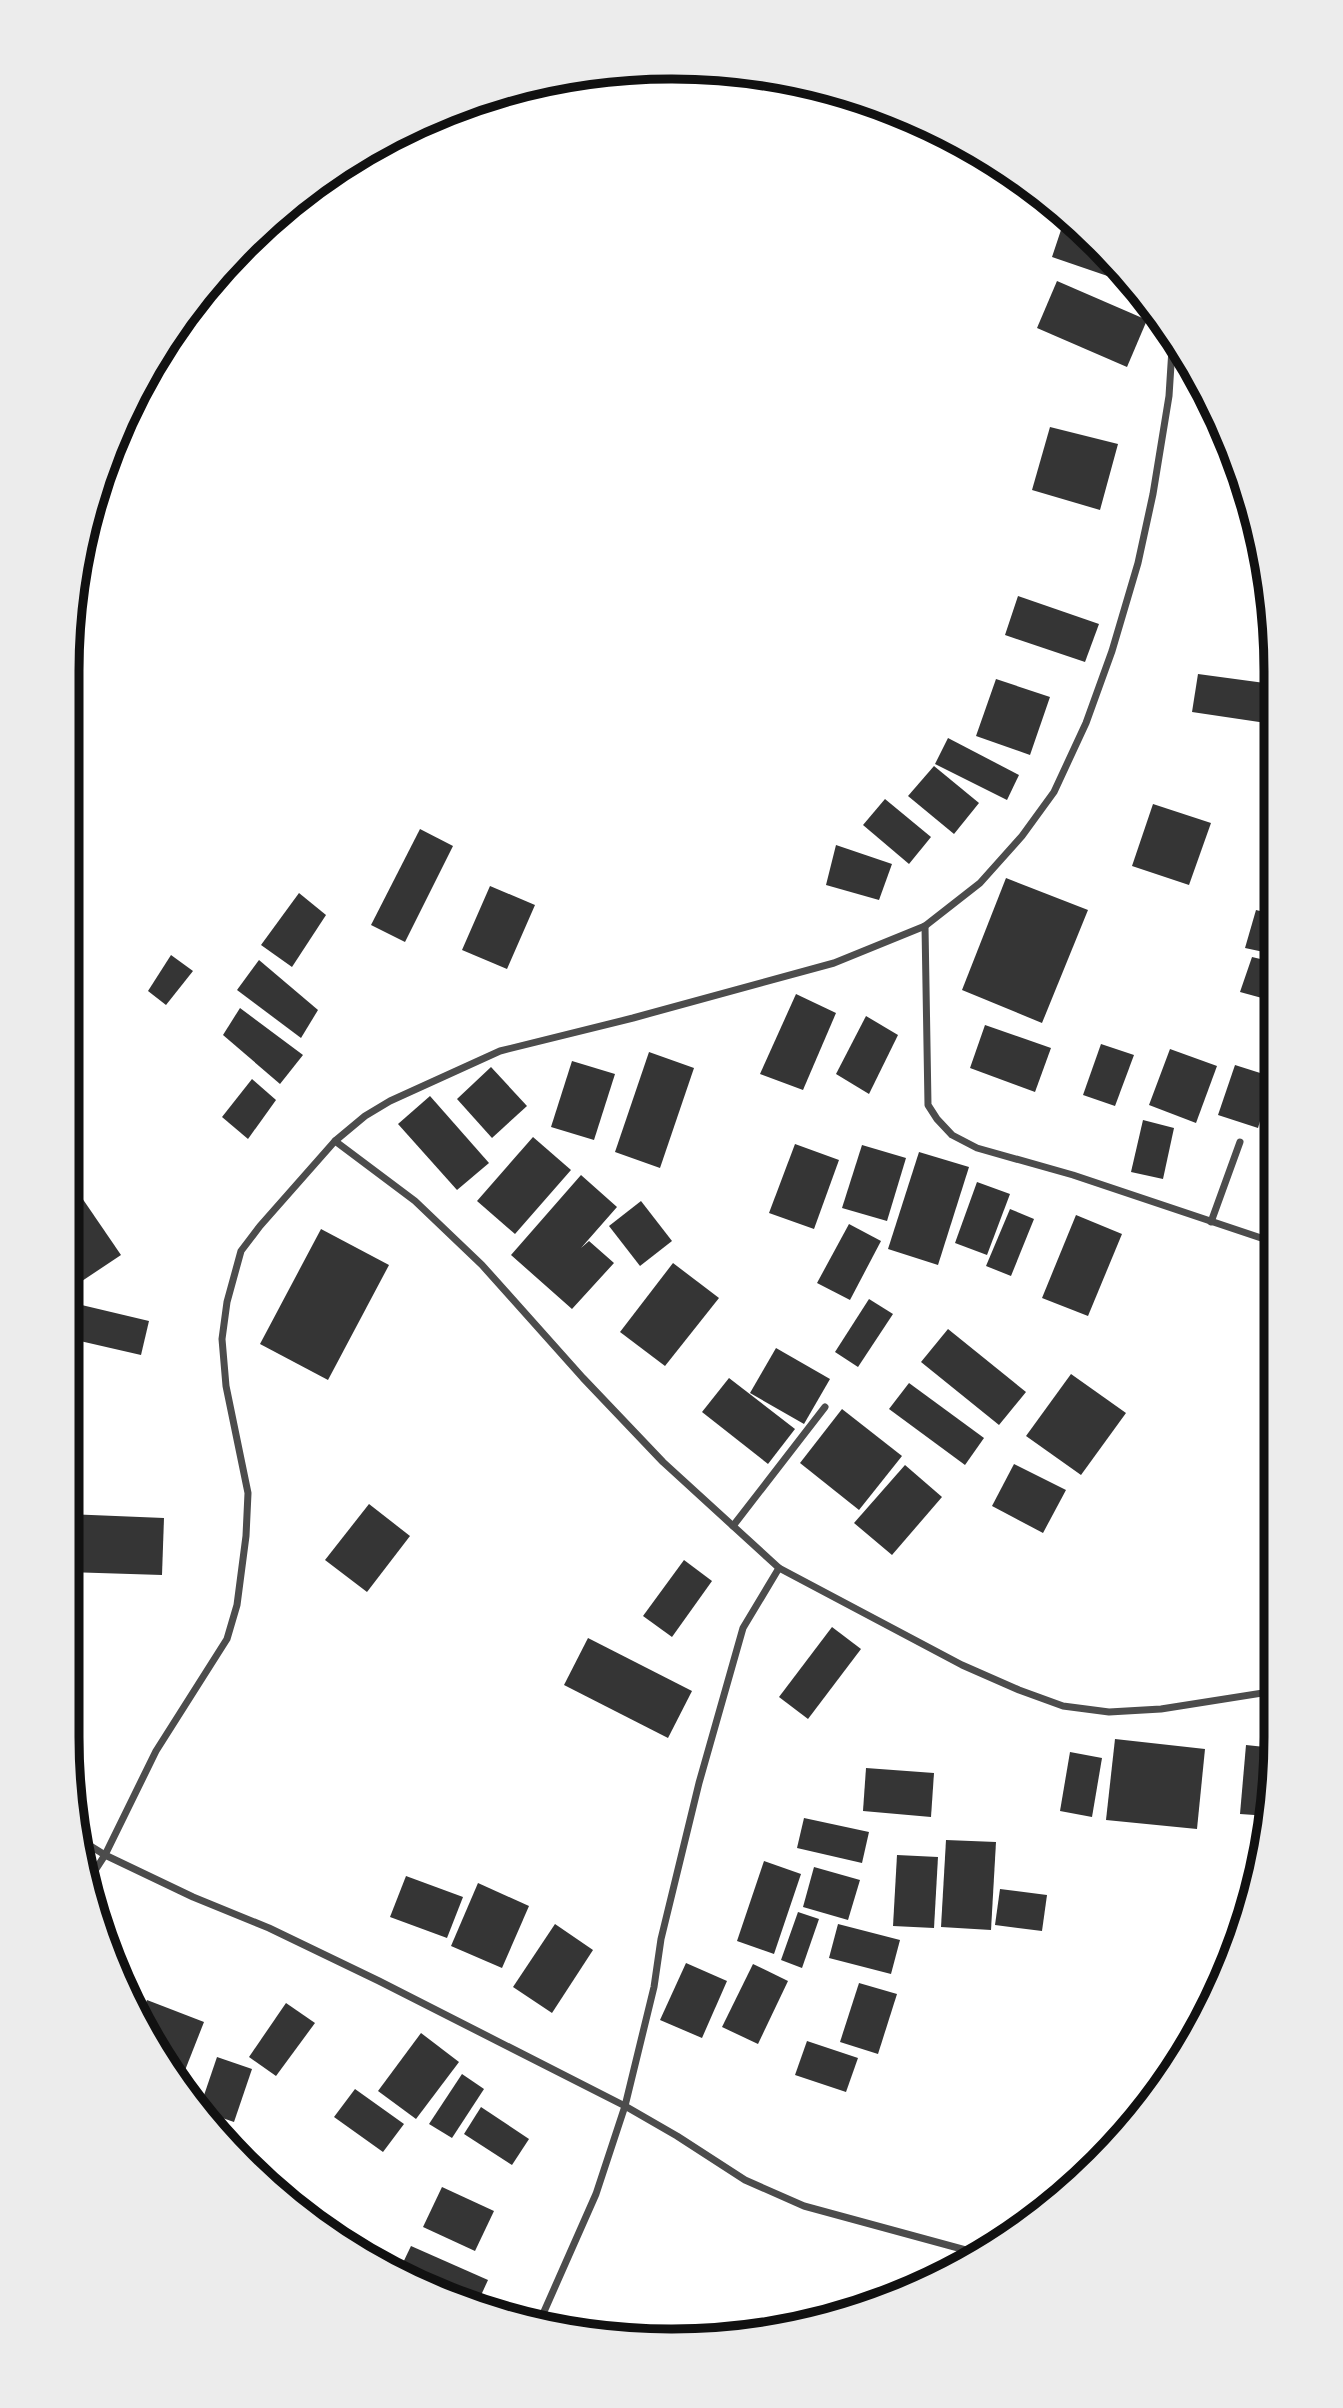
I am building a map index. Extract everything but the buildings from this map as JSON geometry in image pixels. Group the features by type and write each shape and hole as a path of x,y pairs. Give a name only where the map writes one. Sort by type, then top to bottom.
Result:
{"street":[{"path":"95,1871 156,1751 227,1639 237,1605 246,1536 248,1493 226,1386 222,1339 227,1302 241,1251 335,1141 365,1116 390,1101 500,1051 834,963 925,926 980,883 1022,836 1054,792 1086,723 1112,651 1138,563 1162,444 1172,354"},
{"path":"925,926 928,1105 944,1127 977,1148 1073,1175 1264,1239"},
{"path":"335,1141 415,1201 482,1265 663,1462 779,1568 962,1665 1063,1706 1109,1712 1161,1709 1264,1693"},
{"path":"1211,1223 1240,1142"},
{"path":"733,1526 825,1407"},
{"path":"543,2315 596,2194 625,2106 654,1987 661,1939 699,1783 743,1628 779,1568"},
{"path":"89,1845 193,1897 269,1928 367,1975 625,2106 745,2180 804,2206 967,2250"}]}
